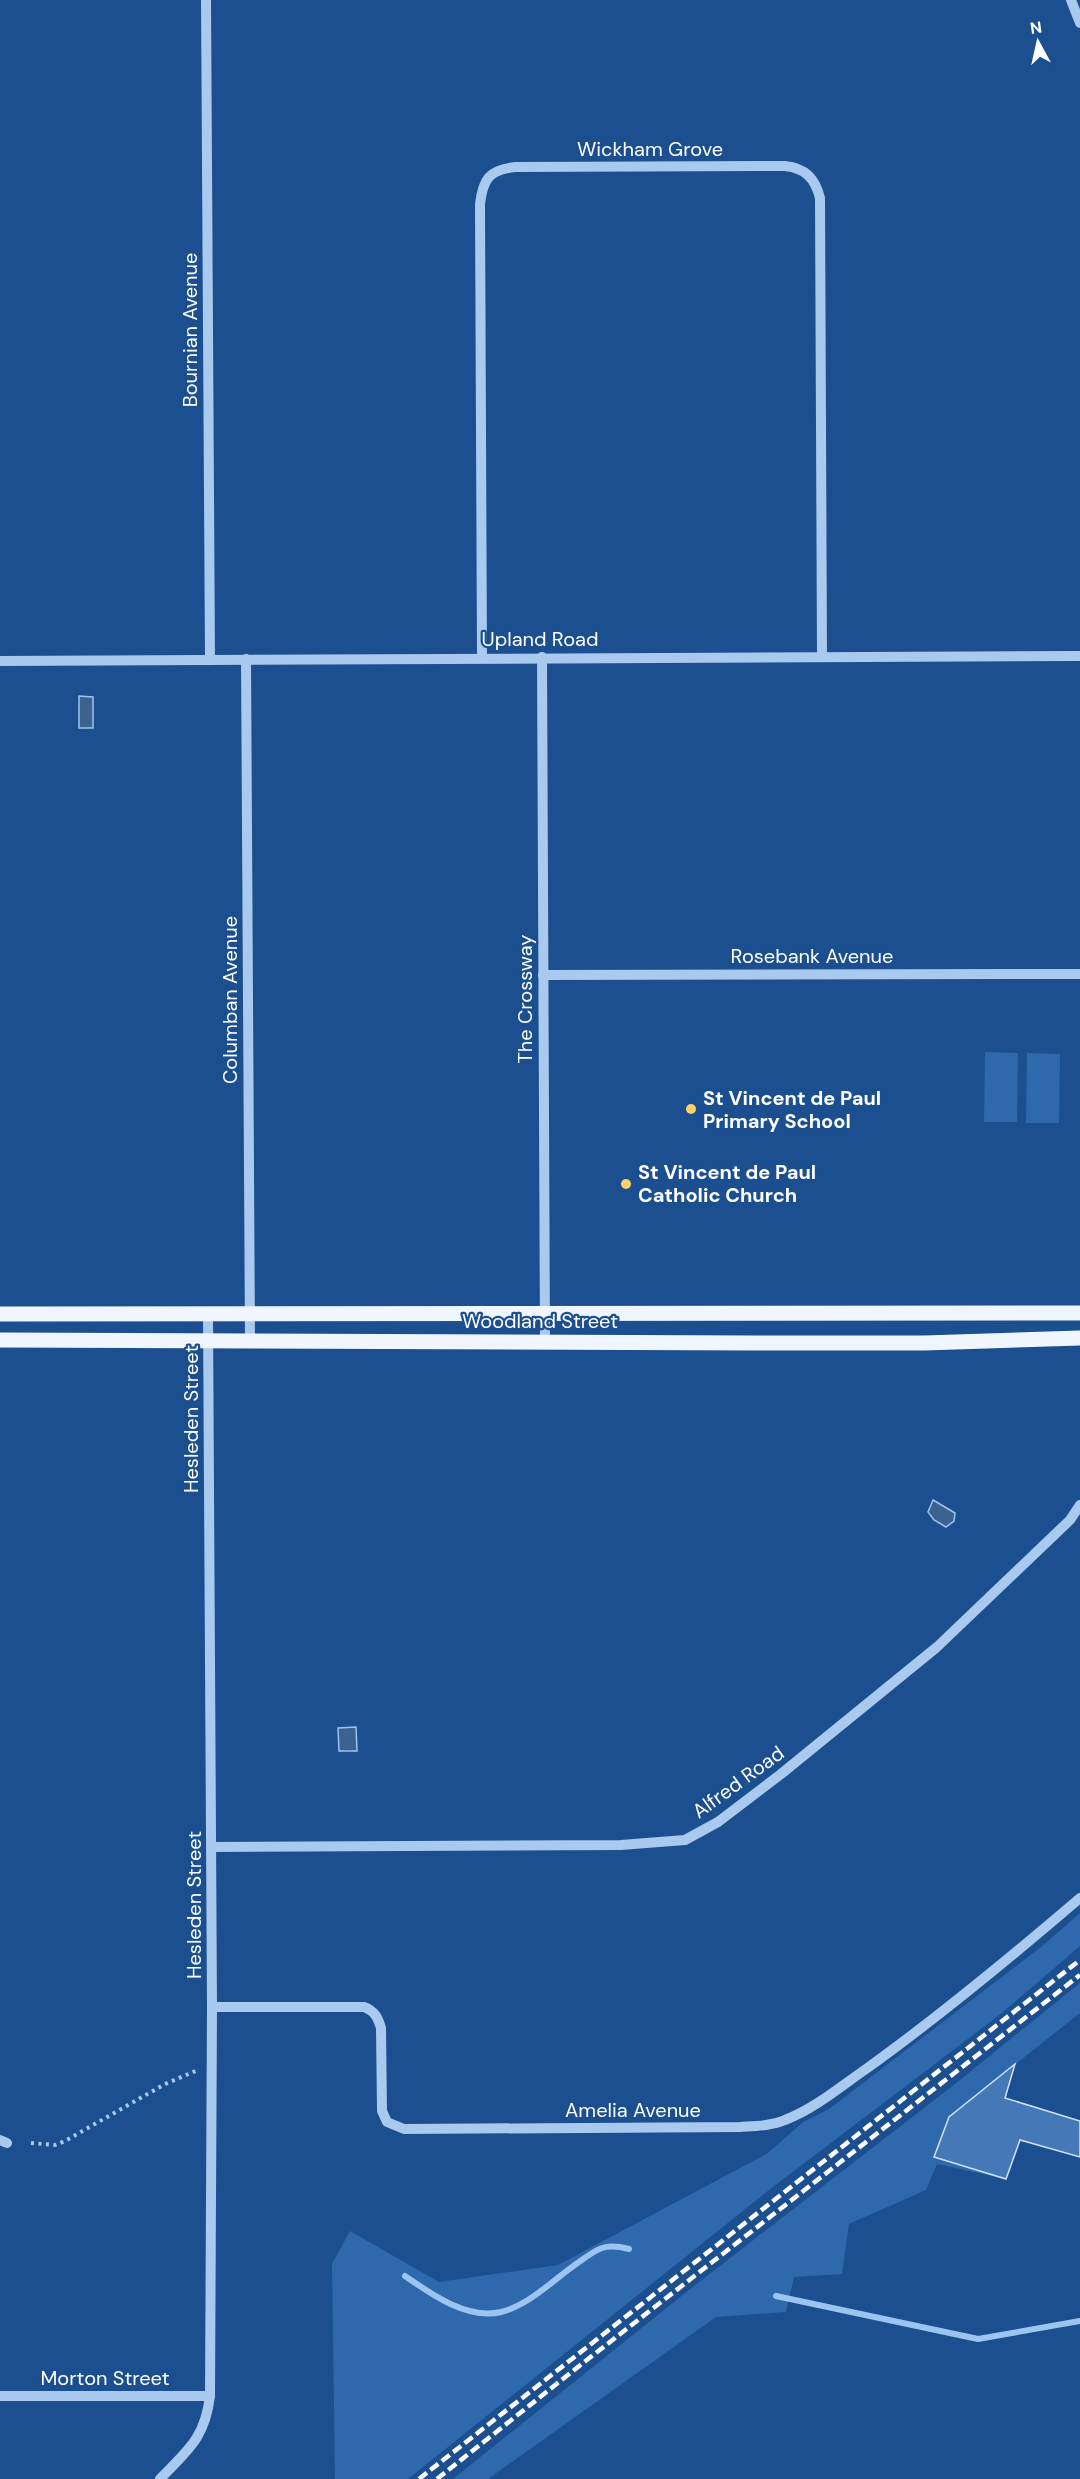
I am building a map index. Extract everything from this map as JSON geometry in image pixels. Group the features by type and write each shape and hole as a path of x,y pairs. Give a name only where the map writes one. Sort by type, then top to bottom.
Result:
{"main road":[{"name":"Woodland Street","path":"0,1314 1080,1313"},
{"name":"Woodland Street","path":"0,1340 924,1342 1080,1338"}],"street":[{"name":"Bournian Avenue","path":"206,0 210,660"},
{"path":"1071,0 1078,17"},
{"name":"Wickham Grove","path":"482,657 480,204 482,188 495,172 515,167 762,166 797,167 806,172 817,188 820,198 822,657"},
{"name":"Upland Road","path":"0,661 1080,656"},
{"name":"The Crossway","path":"542,657 545,1342"},
{"name":"Columban Avenue","path":"246,659 250,1341"},
{"name":"Rosebank Avenue","path":"543,975 1080,974"},
{"name":"Hesleden Street","path":"160,2479 192,2445 204,2427 210,2396 212,1847 208,1314"},
{"name":"Alfred Road","path":"212,1847 621,1845 685,1840 718,1822 781,1774 937,1647 1070,1520 1080,1505"},
{"name":"Amelia Avenue","path":"212,2007 364,2007 370,2010 377,2016 381,2028 382,2111 387,2121 393,2126 404,2129 765,2125 785,2120 817,2103 890,2051 1080,1898"},
{"name":"Morton Street","path":"0,2396 210,2396"}],"path":[{"path":"31,2143 55,2145 65,2141 165,2084 212,2064"}],"shaded area":[{"path":"79,696 93,697 93,728 79,728"},
{"path":"985,1052 1018,1053 1017,1122 984,1122"},
{"path":"1027,1053 1060,1054 1059,1123 1026,1123"},
{"path":"933,1500 955,1513 954,1521 946,1527 934,1520 928,1512"},
{"path":"356,1727 357,1751 339,1751 338,1728"},
{"path":"1080,1913 1080,1946 1002,2013 769,2190 408,2479 335,2479 332,2264 350,2231 439,2282 558,2265 768,2153 803,2122 829,2109 1041,1947"},
{"path":"1080,1983 1080,2013 949,2117 934,2156 1006,2179 937,2164 926,2190 849,2224 842,2274 794,2277 786,2312 716,2317 488,2479 453,2479 694,2286 955,2084"}],"building":[{"path":"1015,2064 1005,2098 1080,2121 1080,2157 1020,2140 1006,2179 934,2157 949,2117"}],"waterway":[{"path":"405,2276 450,2304 463,2309 475,2312 501,2312 532,2297 597,2250 608,2247 629,2249"},
{"path":"776,2296 978,2339 1080,2321"}],"railway":[{"path":"419,2479 1080,1960"},
{"path":"437,2479 1080,1975"}],"place":[{"name":"St Vincent de Paul Primary School","path":"691,1109"},
{"name":"St Vincent de Paul Catholic Church","path":"626,1184"}]}
